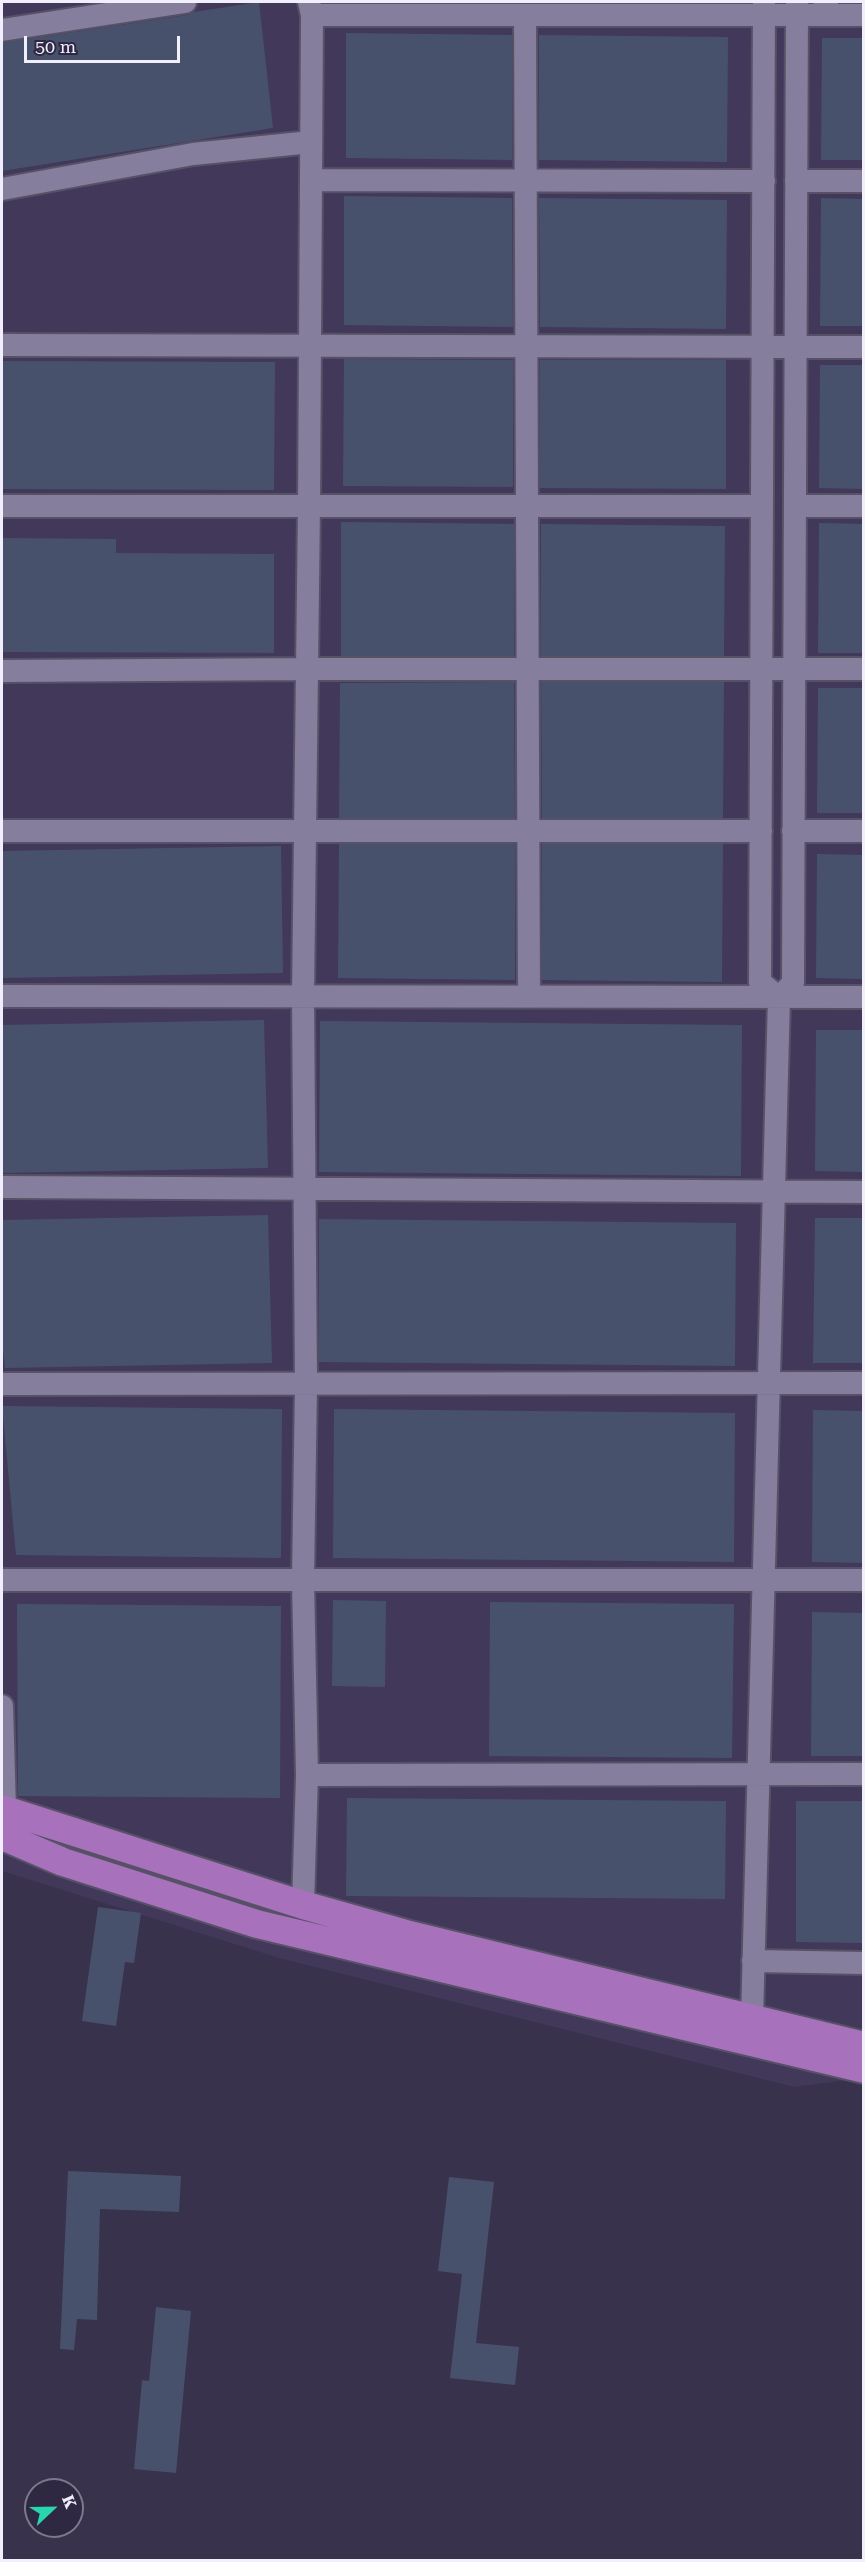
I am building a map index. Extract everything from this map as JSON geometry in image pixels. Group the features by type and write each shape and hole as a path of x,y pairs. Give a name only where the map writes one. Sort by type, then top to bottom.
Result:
{"main road":[{"path":"3,1819 406,1934 864,2046"},
{"path":"3,1819 63,1862 257,1924 864,2069"}],"street":[{"path":"2,30 185,2"},
{"path":"303,1905 307,1775 303,1580 306,1189 303,996 308,669 310,8 525,15 824,8 864,15"},
{"path":"764,8 760,982 779,998"},
{"path":"752,2020 779,998 793,983 797,8"},
{"path":"525,15 529,996"},
{"path":"2,189 193,154 311,142"},
{"path":"310,180 764,181"},
{"path":"796,181 864,181"},
{"path":"2,345 864,347"},
{"path":"2,506 762,506"},
{"path":"795,506 864,506"},
{"path":"2,671 864,669"},
{"path":"2,831 761,831"},
{"path":"793,831 864,831"},
{"path":"2,996 864,997"},
{"path":"2,1187 864,1192"},
{"path":"2,1384 864,1383"},
{"path":"2,1580 864,1580"},
{"path":"2,1706 3,1819"},
{"path":"307,1775 864,1774"},
{"path":"753,1961 864,1963"}],"shaded area":[{"path":"2,2 863,2 863,2078 794,2087 279,1958 2,1871"}],"building":[{"path":"259,2 273,128 2,171 2,43"},
{"path":"346,33 512,35 512,160 346,158"},
{"path":"539,35 728,37 727,162 539,160"},
{"path":"822,38 864,38 864,160 821,160"},
{"path":"344,196 512,198 513,327 344,325"},
{"path":"539,198 727,200 726,329 540,327"},
{"path":"821,198 864,199 864,326 820,326"},
{"path":"344,359 513,360 513,487 343,486"},
{"path":"540,360 726,360 726,489 540,488"},
{"path":"2,361 275,362 274,490 2,489"},
{"path":"820,365 864,365 864,489 819,488"},
{"path":"341,522 514,524 514,656 341,656"},
{"path":"819,523 864,524 864,653 818,653"},
{"path":"541,524 725,526 724,656 541,656"},
{"path":"2,538 116,539 116,553 274,554 274,653 2,652"},
{"path":"514,682 515,818 339,818 340,683"},
{"path":"541,682 724,682 723,818 542,818"},
{"path":"818,688 864,688 864,813 817,813"},
{"path":"339,844 515,844 515,980 338,978"},
{"path":"542,844 723,844 722,982 542,980"},
{"path":"281,846 283,973 2,978 2,851"},
{"path":"817,854 864,855 864,979 816,978"},
{"path":"264,1020 268,1168 2,1173 2,1025"},
{"path":"320,1021 742,1025 741,1176 319,1172"},
{"path":"816,1030 864,1030 864,1172 815,1171"},
{"path":"268,1215 272,1363 5,1368 2,1341 2,1220"},
{"path":"815,1218 864,1218 864,1363 813,1363"},
{"path":"319,1219 736,1223 735,1366 319,1362"},
{"path":"2,1406 282,1409 281,1558 16,1555"},
{"path":"334,1409 735,1413 734,1562 333,1558"},
{"path":"813,1410 864,1411 864,1563 812,1562"},
{"path":"333,1600 386,1601 385,1687 332,1686"},
{"path":"490,1602 734,1604 732,1758 489,1756"},
{"path":"17,1604 281,1606 280,1798 18,1796"},
{"path":"812,1612 864,1613 864,1756 811,1756"},
{"path":"347,1798 726,1801 725,1899 346,1896"},
{"path":"796,1801 864,1801 864,1943 796,1942"},
{"path":"98,1907 141,1913 134,1963 125,1962 116,2026 82,2021"},
{"path":"68,2171 181,2176 179,2212 100,2209 97,2320 77,2319 74,2350 60,2349"},
{"path":"449,2177 494,2182 476,2343 519,2347 515,2385 450,2378 462,2274 438,2271"},
{"path":"156,2307 191,2311 176,2473 134,2469 142,2380 149,2381"}]}
